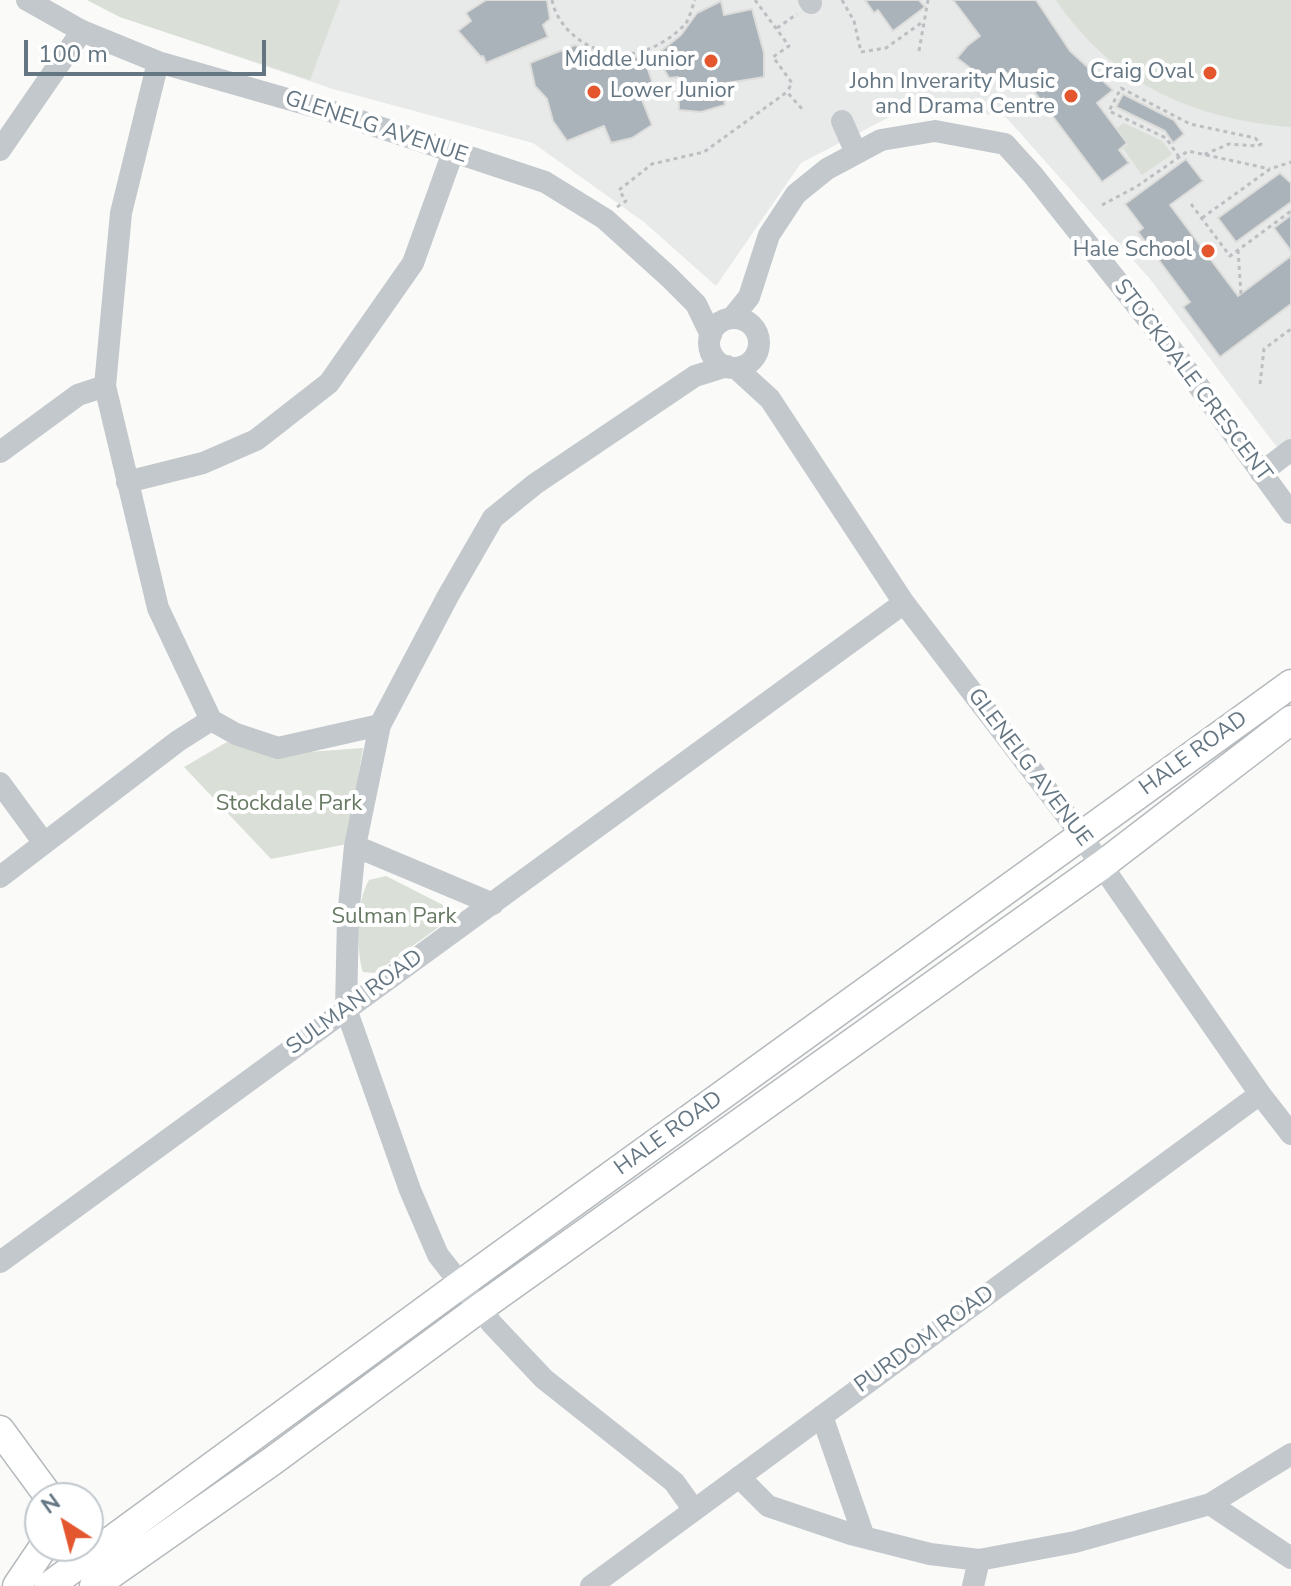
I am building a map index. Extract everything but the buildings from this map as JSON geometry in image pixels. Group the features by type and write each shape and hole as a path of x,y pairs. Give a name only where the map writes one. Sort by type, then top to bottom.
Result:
{"main road":[{"name":"HALE ROAD","path":"90,1568 461,1284 1291,684"},
{"name":"HALE ROAD","path":"49,1586 90,1568 271,1462 480,1308 1102,865 1291,720"},
{"path":"0,1430 38,1482"},
{"path":"0,1457 24,1491"},
{"path":"17,1586 33,1562"}],"street":[{"name":"GLENELG AVENUE","path":"27,0 82,31 158,62 333,112 545,182 605,219 696,304 721,355 770,399 904,603 1081,836 1291,1134"},
{"path":"0,150 82,31"},
{"path":"158,62 121,213 105,386 158,608 211,720 236,734 278,748 380,725"},
{"path":"842,121 856,153"},
{"name":"STOCKDALE CRESCENT","path":"730,318 749,297 769,235 796,194 827,169 881,140 935,131 1005,144 1176,355 1291,513"},
{"path":"127,482 203,463 256,440 329,383 413,263 453,152"},
{"name":"STOCKDALE CRESCENT","path":"749,297 754,327"},
{"name":"GLENELG AVENUE","path":"696,304 730,318 742,319 754,327 759,337 757,353 770,399"},
{"path":"721,355 716,327 730,318"},
{"path":"721,355 746,365 757,353"},
{"path":"694,1510 674,1482 544,1379 480,1308 438,1255 410,1190 346,1009 348,917 355,846 380,725 493,518 535,484 695,376 721,355"},
{"path":"0,452 78,395 105,386"},
{"path":"1261,473 1291,450"},
{"name":"SULMAN ROAD","path":"0,1262 904,603"},
{"path":"0,877 178,741 211,720"},
{"path":"0,783 44,843"},
{"path":"355,846 493,904"},
{"name":"PURDOM ROAD","path":"591,1586 1260,1094"},
{"path":"822,1416 864,1537"},
{"path":"739,1477 768,1506 864,1537 930,1554 979,1560 1075,1542 1210,1504 1291,1454"},
{"path":"1210,1504 1291,1558"},
{"path":"973,1586 979,1560"}],"path":[{"path":"552,0 553,7 569,32 586,45 611,52 637,53 666,41 687,21 695,0"},
{"path":"614,209 626,201 619,190 652,164 704,152 787,92 792,83 773,57 789,46 755,0"},
{"path":"842,0 854,21 861,52 886,48 924,21"},
{"path":"919,51 928,0"},
{"path":"776,28 810,2"},
{"path":"1179,157 1166,138 1109,111 1121,88 1190,124 1255,138 1261,144 1229,144 1203,155"},
{"path":"787,92 803,110"},
{"path":"1102,205 1136,187 1188,151 1270,169"},
{"path":"1202,218 1270,169 1291,162"},
{"path":"1191,204 1230,256 1291,211"},
{"path":"1238,250 1241,294"},
{"path":"1260,384 1264,349 1291,329"}],"shaded area":[{"name":"Hale School","path":"87,0 1291,0 1291,466 1150,279 1004,115 901,111 801,163 716,286 644,222 533,143 333,89 120,17"}],"green space":[{"path":"87,0 340,0 310,80 120,17"},
{"name":"Craig Oval","path":"1056,0 1291,0 1291,127 1221,116 1158,92 1103,54 1078,29"},
{"path":"1124,123 1162,141 1172,154 1142,175 1123,148 1129,144 1117,128"},
{"name":"Stockdale Park","path":"227,742 280,754 363,748 347,844 271,859 184,767"},
{"name":"Sulman Park","path":"386,876 443,905 443,924 375,973 363,972 358,938 362,900 369,880"}],"place":[{"name":"Middle Junior","path":"711,61"},
{"name":"Craig Oval","path":"1210,73"},
{"name":"Lower Junior","path":"594,92"},
{"name":"John Inverarity Music and Drama Centre","path":"1071,96"},
{"name":"Hale School","path":"1208,251"}]}
